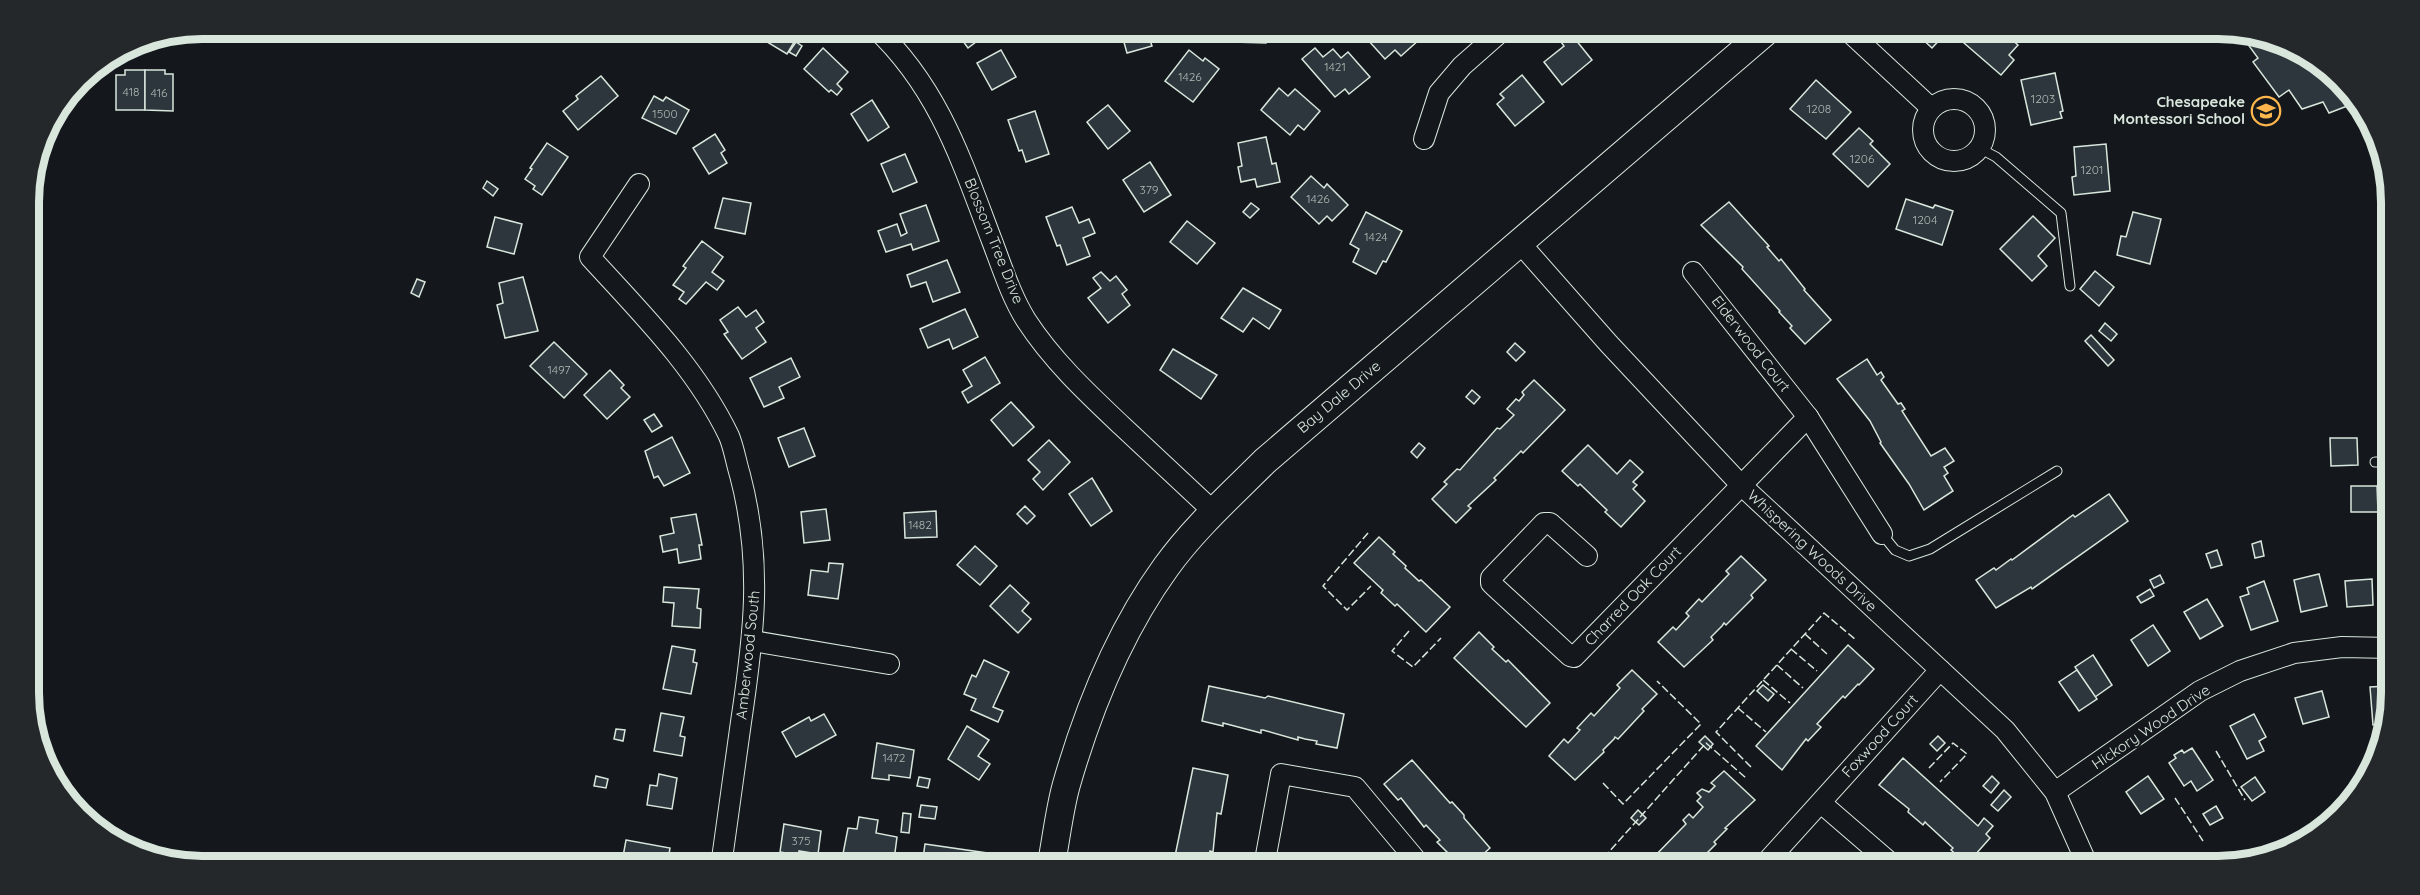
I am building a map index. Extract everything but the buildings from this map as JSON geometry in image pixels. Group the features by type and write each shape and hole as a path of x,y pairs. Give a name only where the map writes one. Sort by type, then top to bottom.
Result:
{"street":[{"name":"Blossom Tree Drive","path":"885,39 913,69 935,103 955,141 1006,278 1025,319 1052,356 1080,387 1214,512"},
{"path":"1424,139 1439,93 1462,66 1493,39"},
{"name":"Bay Dale Drive","path":"1053,856 1066,788 1092,704 1133,619 1166,567 1214,512 1265,460 1757,39"},
{"path":"1857,39 1931,108"},
{"path":"1950,99 1961,99 1976,109 1983,118 1985,128 1984,138 1979,148 1966,158 1956,161 1936,156 1924,140 1922,129 1924,118 1931,108 1950,99"},
{"name":"Amberwood South","path":"639,184 590,257 658,332 701,385 730,438 753,537 756,582 753,641 722,856"},
{"name":"Whispering Woods Drive","path":"1520,243 1609,344 1740,484 2005,730 2055,792 2084,856"},
{"name":"Elderwood Court","path":"1693,272 1808,417 1882,534"},
{"path":"1740,484 1808,417"},
{"name":"Charred Oak Court","path":"1587,556 1550,523 1544,523 1491,578 1491,583 1495,587 1570,656 1574,657 1740,484"},
{"path":"753,641 889,664"},
{"name":"Hickory Wood Drive","path":"2055,792 2200,691 2240,671 2294,653 2342,647 2381,648"},
{"name":"Foxwood Court","path":"1772,856 1940,670"},
{"path":"1266,856 1281,774 1355,787 1412,856"},
{"path":"1821,803 1882,856"}],"lane":[{"path":"1979,148 1996,157 2061,213 2070,285"},
{"path":"2375,462 2381,462"},
{"path":"1882,534 1894,550 1909,556 1930,549 2057,471"}],"fence":[{"path":"1368,533 1323,586 1347,610 1371,586"},
{"path":"1751,767 1716,732 1824,613 1856,640"},
{"path":"1409,631 1392,651 1413,667 1441,638"},
{"path":"1805,634 1827,654"},
{"path":"1791,649 1817,671"},
{"path":"1777,665 1803,688"},
{"path":"1763,680 1790,703"},
{"path":"1603,783 1623,804 1701,724 1657,681"},
{"path":"1738,708 1766,732"},
{"path":"1605,856 1706,743 1746,778"},
{"path":"1929,768 1953,743 1967,754 1940,782"},
{"path":"2216,751 2245,800"},
{"path":"2175,798 2203,841"}],"place":[{"name":"Chesapeake Montessori School","path":"2266,111"}]}
